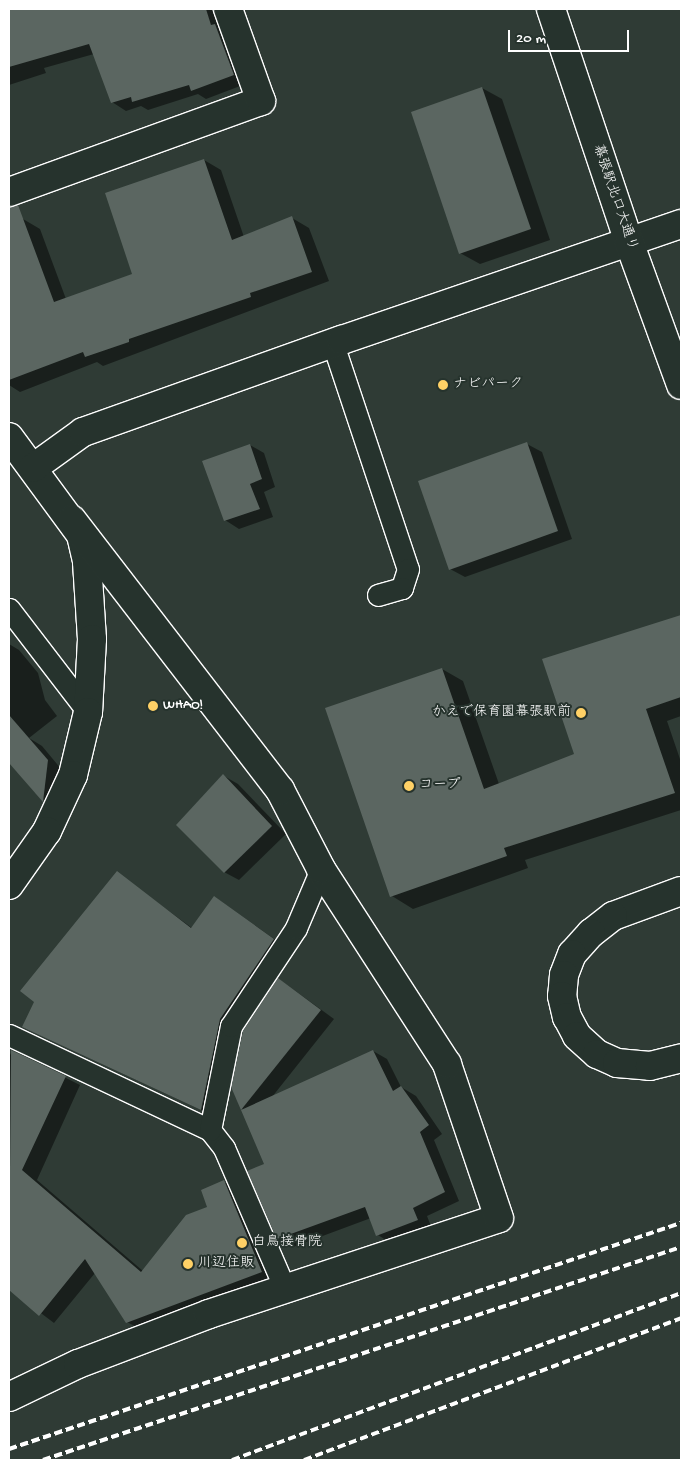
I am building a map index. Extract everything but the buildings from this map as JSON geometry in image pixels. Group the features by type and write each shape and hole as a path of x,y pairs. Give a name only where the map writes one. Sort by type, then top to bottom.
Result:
{"street":[{"path":"9,192 261,101 228,9"},
{"name":"幕張駅北口大通り","path":"551,9 629,242 681,385"},
{"path":"33,468 83,432 681,224"},
{"path":"9,437 280,790 321,870 447,1064 499,1218 285,1289 78,1364 9,1397"},
{"path":"9,885 47,831 73,775 88,712 92,640 89,578 83,541 72,520"},
{"path":"681,890 613,916 591,933 572,954 564,975 562,996 566,1017 577,1036 596,1054 617,1063 650,1066 681,1058"}],"lane":[{"path":"333,344 408,569 402,588 378,595"},
{"path":"9,608 88,712"},
{"path":"210,1130 231,1026 296,928 321,870"},
{"path":"9,1035 210,1130 224,1148 285,1289"}],"railway":[{"path":"9,1449 681,1223"},
{"path":"43,1460 681,1247"},
{"path":"232,1460 681,1293"},
{"path":"304,1460 681,1318"}],"place":[{"name":"ナビパーク","path":"443,385"},
{"name":"WHAO!","path":"153,706"},
{"name":"かえで保育園幕張駅前","path":"581,713"},
{"name":"コープ","path":"409,786"},
{"name":"白鳥接骨院","path":"242,1243"},
{"name":"川辺住販","path":"188,1264"}]}
